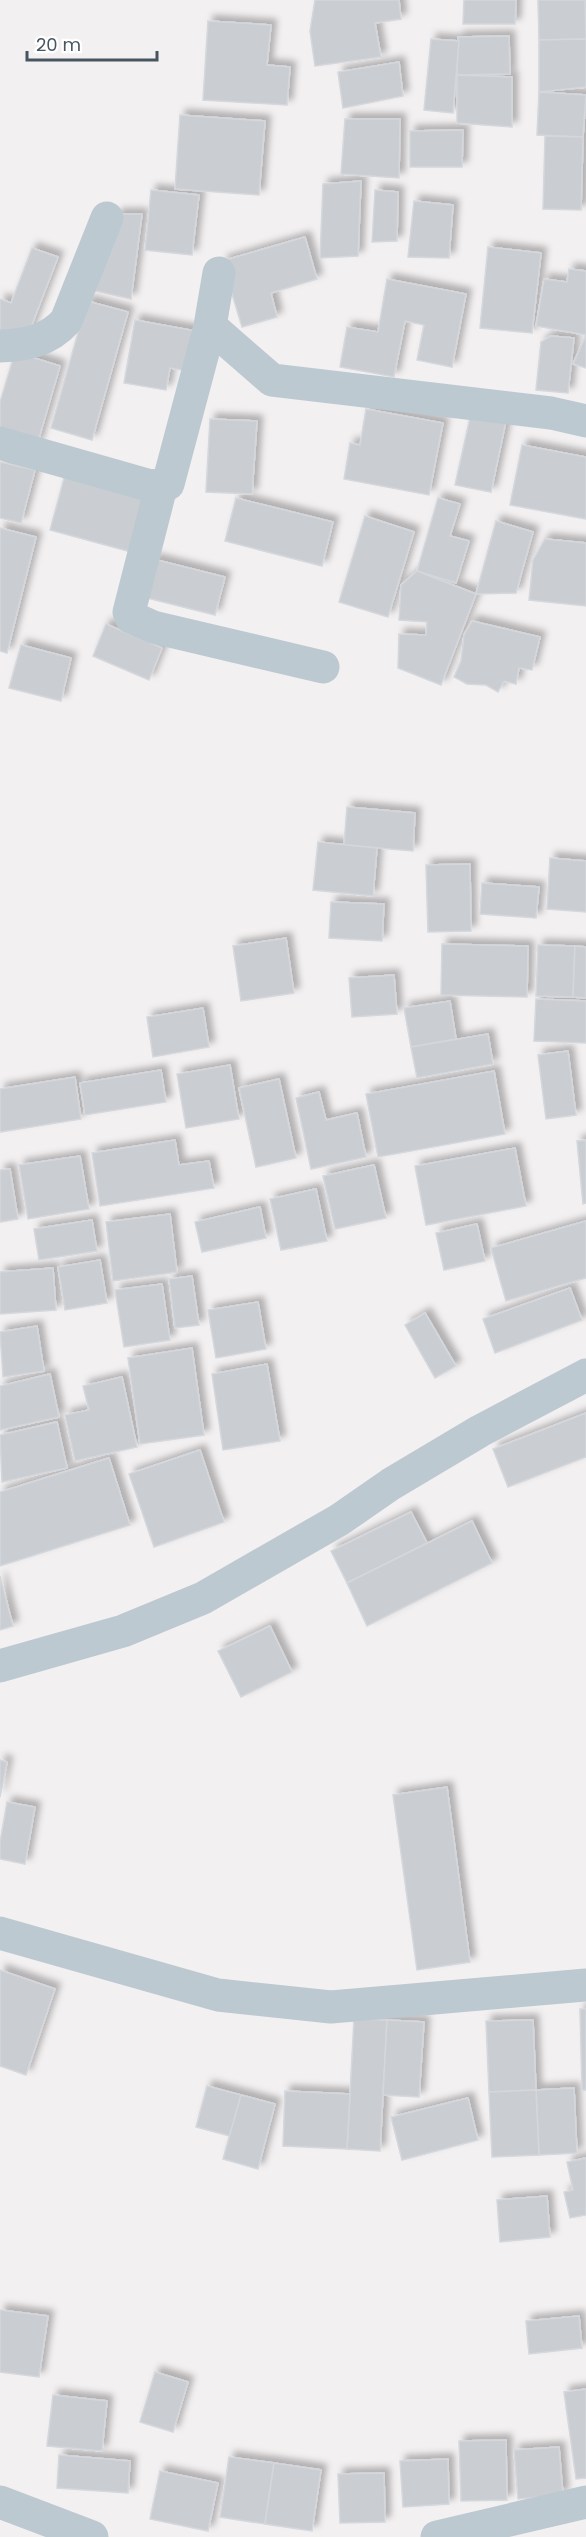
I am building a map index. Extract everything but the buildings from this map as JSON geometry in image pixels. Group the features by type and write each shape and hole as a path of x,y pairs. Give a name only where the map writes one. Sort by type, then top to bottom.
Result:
{"street":[{"path":"0,346 34,343 56,333 66,321 107,218"},
{"path":"0,443 161,487 168,484 210,326 219,273"},
{"path":"210,326 273,380 551,413 586,421"},
{"path":"161,487 129,612 131,617 153,627 323,667"},
{"path":"0,1666 123,1630 203,1598 339,1520 392,1484 480,1431 586,1375"},
{"path":"0,1934 218,1995 331,2007 586,1985"},
{"path":"0,2502 93,2537"},
{"path":"437,2537 586,2502"}]}
